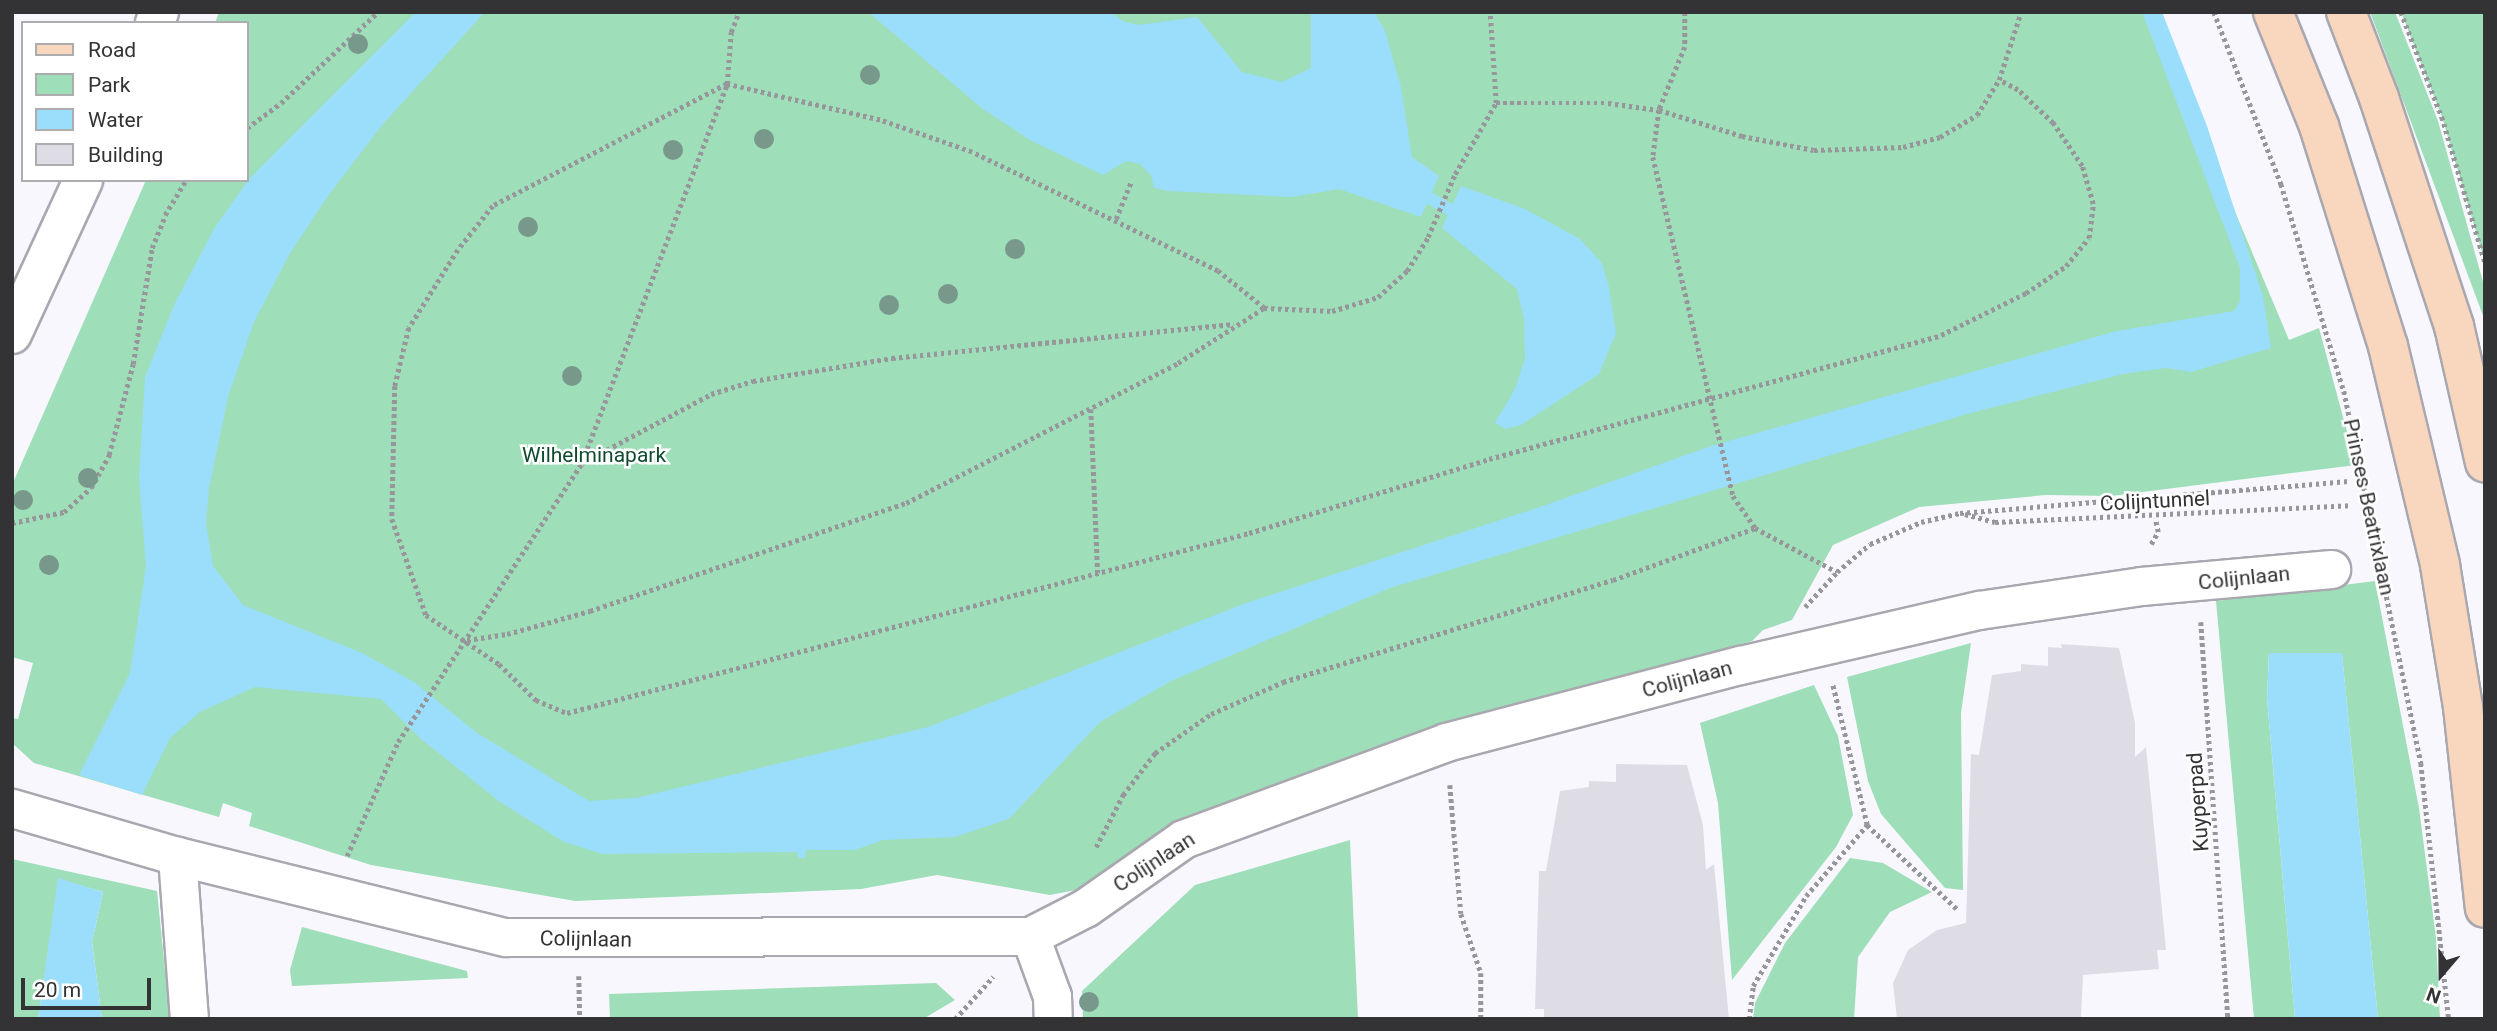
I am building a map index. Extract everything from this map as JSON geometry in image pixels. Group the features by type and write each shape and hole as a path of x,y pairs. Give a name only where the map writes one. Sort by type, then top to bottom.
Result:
{"main road":[{"path":"2273,12 2319,126 2388,346 2440,565 2463,708 2485,908"},
{"path":"2346,12 2379,98 2454,326 2485,463"}],"street":[{"path":"12,334 82,182"},
{"name":"Colijnlaan","path":"12,808 177,856 505,937 1031,936 1084,908 1183,839 1446,742 1824,646 1979,610 2141,586 2199,583 2331,569"},
{"path":"177,856 189,1019"},
{"path":"1031,936 1052,996 1053,1019"}],"path":[{"path":"248,127 281,103 378,12"},
{"path":"330,894 398,742 582,463 727,84 731,32 740,12"},
{"path":"466,640 507,634 590,611 892,508 1178,363 1234,324 1264,308 1332,311 1378,297 1406,271 1428,237 1455,174 1496,103 1490,12"},
{"path":"1092,856 1123,794 1155,753 1211,714 1283,682 1613,580 1755,528 1733,496 1653,157 1659,110 1685,47 1685,12"},
{"path":"1496,103 1608,103 1659,110 1742,136 1848,152 1903,147 1940,137 1977,115 1999,80 2021,12"},
{"name":"Prinses Beatrixlaan","path":"2214,12 2281,184 2344,391 2421,763 2449,1019"},
{"path":"2401,12 2442,117 2485,262"},
{"path":"1264,308 1218,271 1116,219 972,152 880,120 727,84 493,206 458,250 409,328 395,386 392,519 426,615 499,664 536,700 567,713 1098,573 1941,335 2026,293 2066,266 2089,239 2093,204 2082,166 2053,123 2018,90 1999,80"},
{"path":"12,523 64,512 91,488 109,455 133,364 152,248 165,215 185,182"},
{"path":"1116,219 1131,182"},
{"path":"582,463 710,394 753,381 892,358 1234,324"},
{"path":"1091,409 1098,573"},
{"name":"Colijntunnel","path":"1755,528 1837,572 1870,544 1921,522 1960,513 2349,481"},
{"name":"Colijntunnel","path":"1960,513 2008,521 2351,505"},
{"name":"Kuyperpad","path":"2199,583 2228,1019"},
{"path":"1824,646 1867,825 1958,910"},
{"path":"1446,742 1461,914 1481,974 1481,1019"},
{"path":"1749,1019 1753,986 1806,896 1867,825"}],"green space":[{"name":"Wilhelminapark","path":"219,12 2151,12 2289,340 2319,328 2356,465 2111,496 2046,495 1919,507 1833,545 1792,620 1763,630 1752,641 1230,803 1169,826 1081,889 1050,895 937,875 861,889 575,901 371,865 249,826 252,813 223,803 219,817 34,763 12,743 12,718 18,719 33,663 12,657 12,485 145,182 248,182 248,21 216,21"},
{"path":"2370,12 2395,12 2438,121 2485,289 2485,321"},
{"path":"2401,12 2483,12 2485,16 2485,262 2442,117"},
{"path":"2375,581 2419,808 2436,938 2440,1019 2378,1019 2342,654 2269,653 2267,698 2295,1019 2254,1019 2216,601"},
{"path":"1971,643 1961,713 1963,890 1945,888 1881,814 1868,781 1847,677"},
{"path":"1814,685 1838,736 1853,815 1836,847 1732,980 1718,803 1700,723"},
{"path":"1350,840 1358,1019 1083,1019 1082,991 1195,885"},
{"path":"1850,858 1883,863 1932,892 1890,912 1858,957 1854,1019 1753,1019 1755,1003 1785,943"},
{"path":"12,859 157,891 170,1019 102,1019 92,942 103,892 59,879 38,1019 12,1019"},
{"path":"302,927 467,971 468,978 292,986 290,970"},
{"path":"936,983 955,1000 923,1019 610,1019 609,994"}],"water":[{"path":"416,12 485,12 383,124 327,197 289,255 254,322 228,397 209,488 206,523 213,566 243,605 362,653 414,682 477,733 589,801 636,798 928,727 1246,603 1543,506 1711,446 2117,331 2234,311 2240,301 2240,268 2142,12 2162,12 2207,126 2263,296 2271,348 2191,372 2166,368 2123,374 1967,414 1390,588 1171,681 1100,722 1009,819 955,837 883,840 855,850 806,850 805,858 798,858 797,852 603,854 564,842 500,802 421,739 381,699 255,687 200,712 170,738 142,795 79,775 130,673 146,566 139,479 145,377 175,303 215,227 250,178"},
{"path":"868,12 1112,12 1122,21 1139,25 1197,17 1242,72 1282,82 1311,68 1311,12 1374,12 1385,31 1401,87 1412,157 1439,176 1421,217 1339,189 1292,197 1168,191 1154,188 1151,175 1140,164 1126,161 1103,175 1030,140 983,109"},
{"path":"1461,186 1525,209 1580,239 1602,263 1609,287 1616,333 1599,374 1521,425 1506,429 1495,423 1515,389 1525,358 1524,320 1517,289 1442,228"},
{"path":"2269,653 2342,653 2378,1019 2295,1019 2267,698"},
{"path":"58,878 103,892 92,942 102,1019 38,1019"}],"building":[{"path":"2061,644 2119,648 2135,723 2135,757 2146,747 2166,950 2157,950 2159,969 2083,975 2081,1019 1897,1019 1893,983 1908,950 1937,930 1966,923 1971,754 1979,755 1992,675 2021,671 2021,664 2048,666 2048,647 2062,648"},
{"path":"1616,764 1687,765 1703,825 1706,870 1714,864 1729,1019 1544,1019 1544,1009 1535,1009 1539,871 1546,871 1560,791 1589,787 1589,781 1616,782"}],"waterway":[{"path":"1415,190 1463,217"}]}
